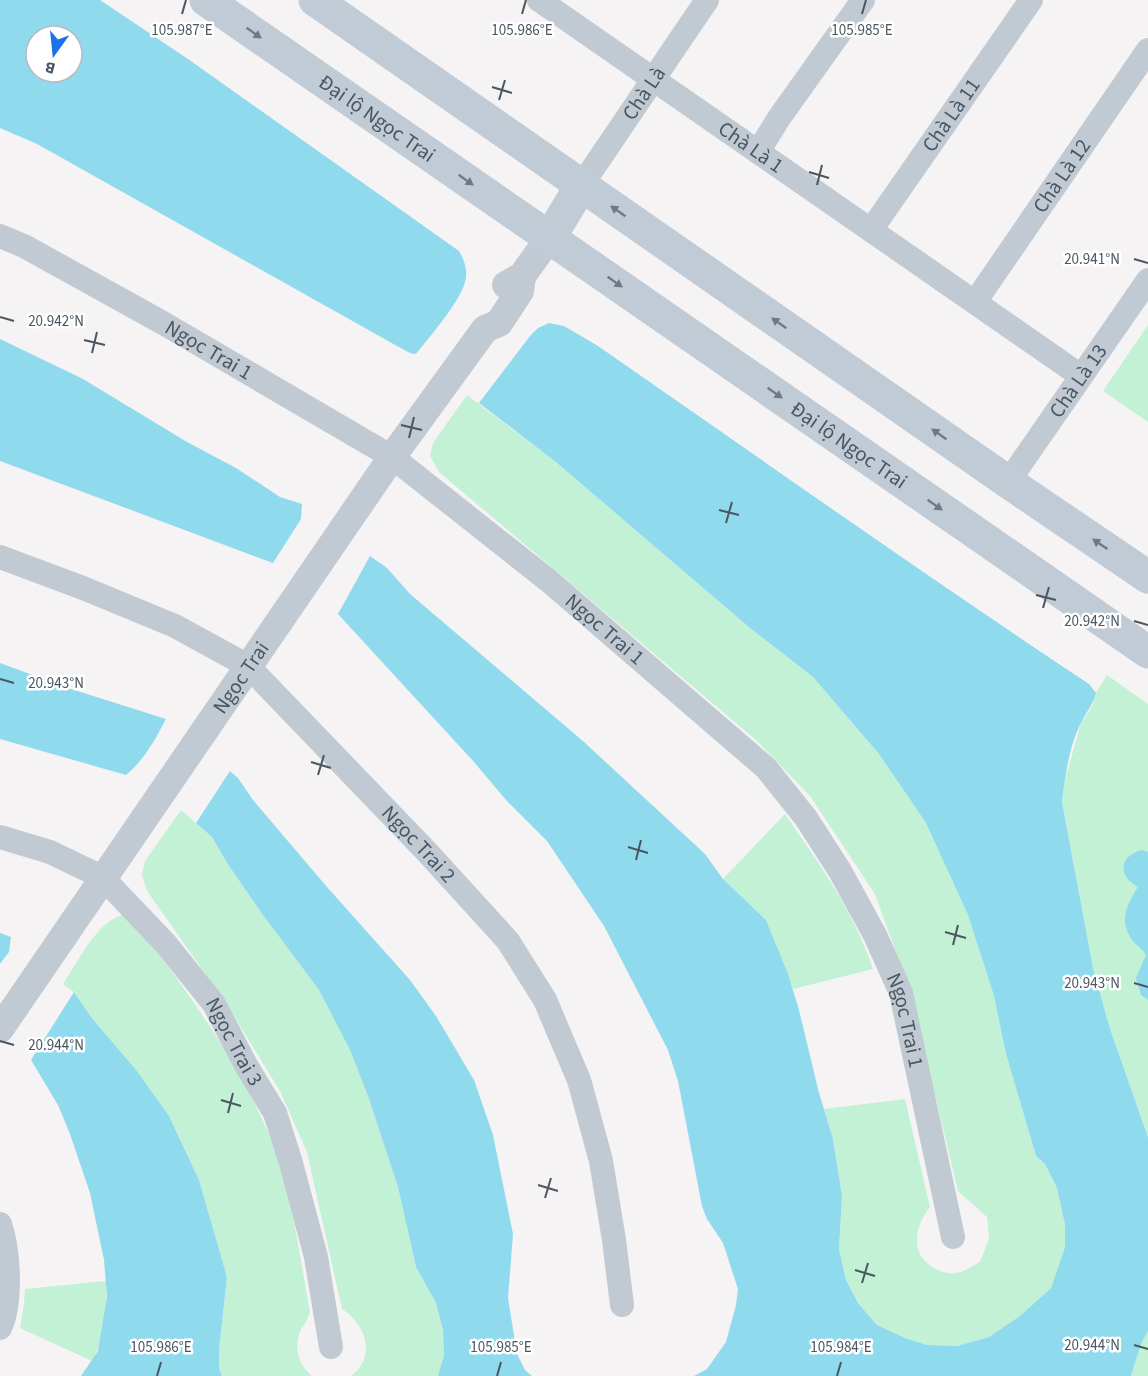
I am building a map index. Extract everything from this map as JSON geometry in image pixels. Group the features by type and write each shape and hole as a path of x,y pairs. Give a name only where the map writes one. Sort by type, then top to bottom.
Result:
{"main road":[{"name":"Đại lộ Ngọc Trai","path":"206,0 1148,652"},
{"path":"315,0 1148,577"},
{"path":"550,237 581,186"}],"street":[{"name":"Chà Là","path":"581,186 707,0"},
{"path":"758,152 779,118 864,0"},
{"name":"Chà Là 11","path":"871,230 1030,0"},
{"name":"Chà Là 1","path":"544,1 653,80 1082,376"},
{"name":"Chà Là 12","path":"975,302 1148,50"},
{"name":"Ngọc Trai 1","path":"0,236 24,246 163,323 392,457 549,581 766,768 806,818 840,871 875,935 901,993 953,1237"},
{"name":"Ngọc Trai","path":"0,1029 392,457 485,329 499,323 520,291 522,276 550,237"},
{"name":"Chà Là 13","path":"1008,482 1148,280"},
{"name":"Ngọc Trai 2","path":"0,557 175,626 248,666 427,852 508,941 545,1000 579,1080 598,1151 614,1240 622,1305"},
{"name":"Ngọc Trai 3","path":"0,837 51,852 102,877 165,943 214,1004 247,1067 275,1113 316,1257 331,1347"},
{"path":"0,1224 7,1261 7,1283 4,1320 0,1328"}],"green space":[{"path":"1148,325 1148,422 1103,391"},
{"path":"467,395 557,463 750,628 813,677 879,754 926,823 968,915 994,996 1006,1054 1036,1156 1045,1164 1057,1188 1065,1225 1065,1247 1051,1288 1020,1316 989,1337 957,1346 927,1345 905,1338 877,1325 858,1303 846,1280 839,1249 842,1196 833,1139 824,1109 905,1099 930,1207 920,1223 918,1232 917,1241 921,1257 940,1271 961,1272 980,1262 989,1239 987,1217 958,1191 911,994 875,894 810,796 756,740 439,472 430,456 433,443"},
{"path":"1107,675 1148,704 1148,1137 1110,1029 1093,968 1062,802 1065,780 1081,723"},
{"path":"181,810 212,837 263,915 319,990 350,1050 398,1187 416,1267 436,1303 443,1330 444,1355 438,1376 351,1376 364,1360 365,1341 357,1323 342,1309 307,1152 280,1091 226,1003 147,891 142,875 145,861"},
{"path":"785,814 846,907 873,969 793,989 766,920 723,879"},
{"path":"122,915 133,918 197,1007 236,1069 269,1134 290,1204 310,1312 299,1335 298,1352 301,1363 312,1376 222,1376 219,1368 219,1350 227,1277 199,1180 169,1116 137,1071 91,1017 74,992 63,984 96,935 113,919"},
{"path":"106,1281 104,1322 100,1344 92,1361 20,1328 25,1289"},
{"path":"1148,1331 1148,1376 1131,1376 1141,1344"}],"water":[{"path":"0,0 100,0 188,59 459,251 466,271 464,287 445,317 416,354 410,353 37,144 0,128"},
{"path":"549,323 564,326 598,346 904,559 1089,684 1096,693 1073,742 1062,802 1093,968 1110,1029 1148,1137 1148,1331 1141,1344 1131,1376 694,1376 707,1369 726,1342 738,1289 723,1243 707,1219 702,1206 678,1081 668,1050 604,926 547,841 506,800 338,614 370,556 387,568 410,594 584,742 705,854 723,879 766,920 788,974 833,1139 842,1196 839,1249 846,1280 858,1303 877,1325 927,1345 957,1346 989,1337 1020,1316 1051,1288 1065,1247 1065,1225 1057,1188 1045,1164 1036,1156 1006,1054 994,996 968,915 926,823 879,754 813,677 750,628 557,463 479,403 530,336 538,328"},
{"path":"0,339 83,379 187,442 236,468 280,497 302,504 301,519 273,563 0,461"},
{"path":"0,663 68,688 166,719 144,756 126,775 0,739"},
{"path":"230,771 327,887 410,980 436,1016 474,1080 493,1135 513,1234 508,1298 517,1354 525,1370 532,1376 438,1376 444,1355 443,1330 436,1303 416,1267 398,1187 350,1050 319,990 263,915 212,837 196,823"},
{"path":"1142,850 1148,852 1148,1000 1141,995 1136,978 1146,955 1130,937 1125,923 1128,905 1138,887 1127,877 1123,866 1129,857"},
{"path":"0,933 11,937 9,952 0,964"},
{"path":"74,992 91,1017 137,1071 169,1116 199,1180 227,1277 219,1350 219,1368 222,1376 81,1376 98,1351 107,1296 104,1260 90,1193 70,1134 58,1105 31,1060"}]}
